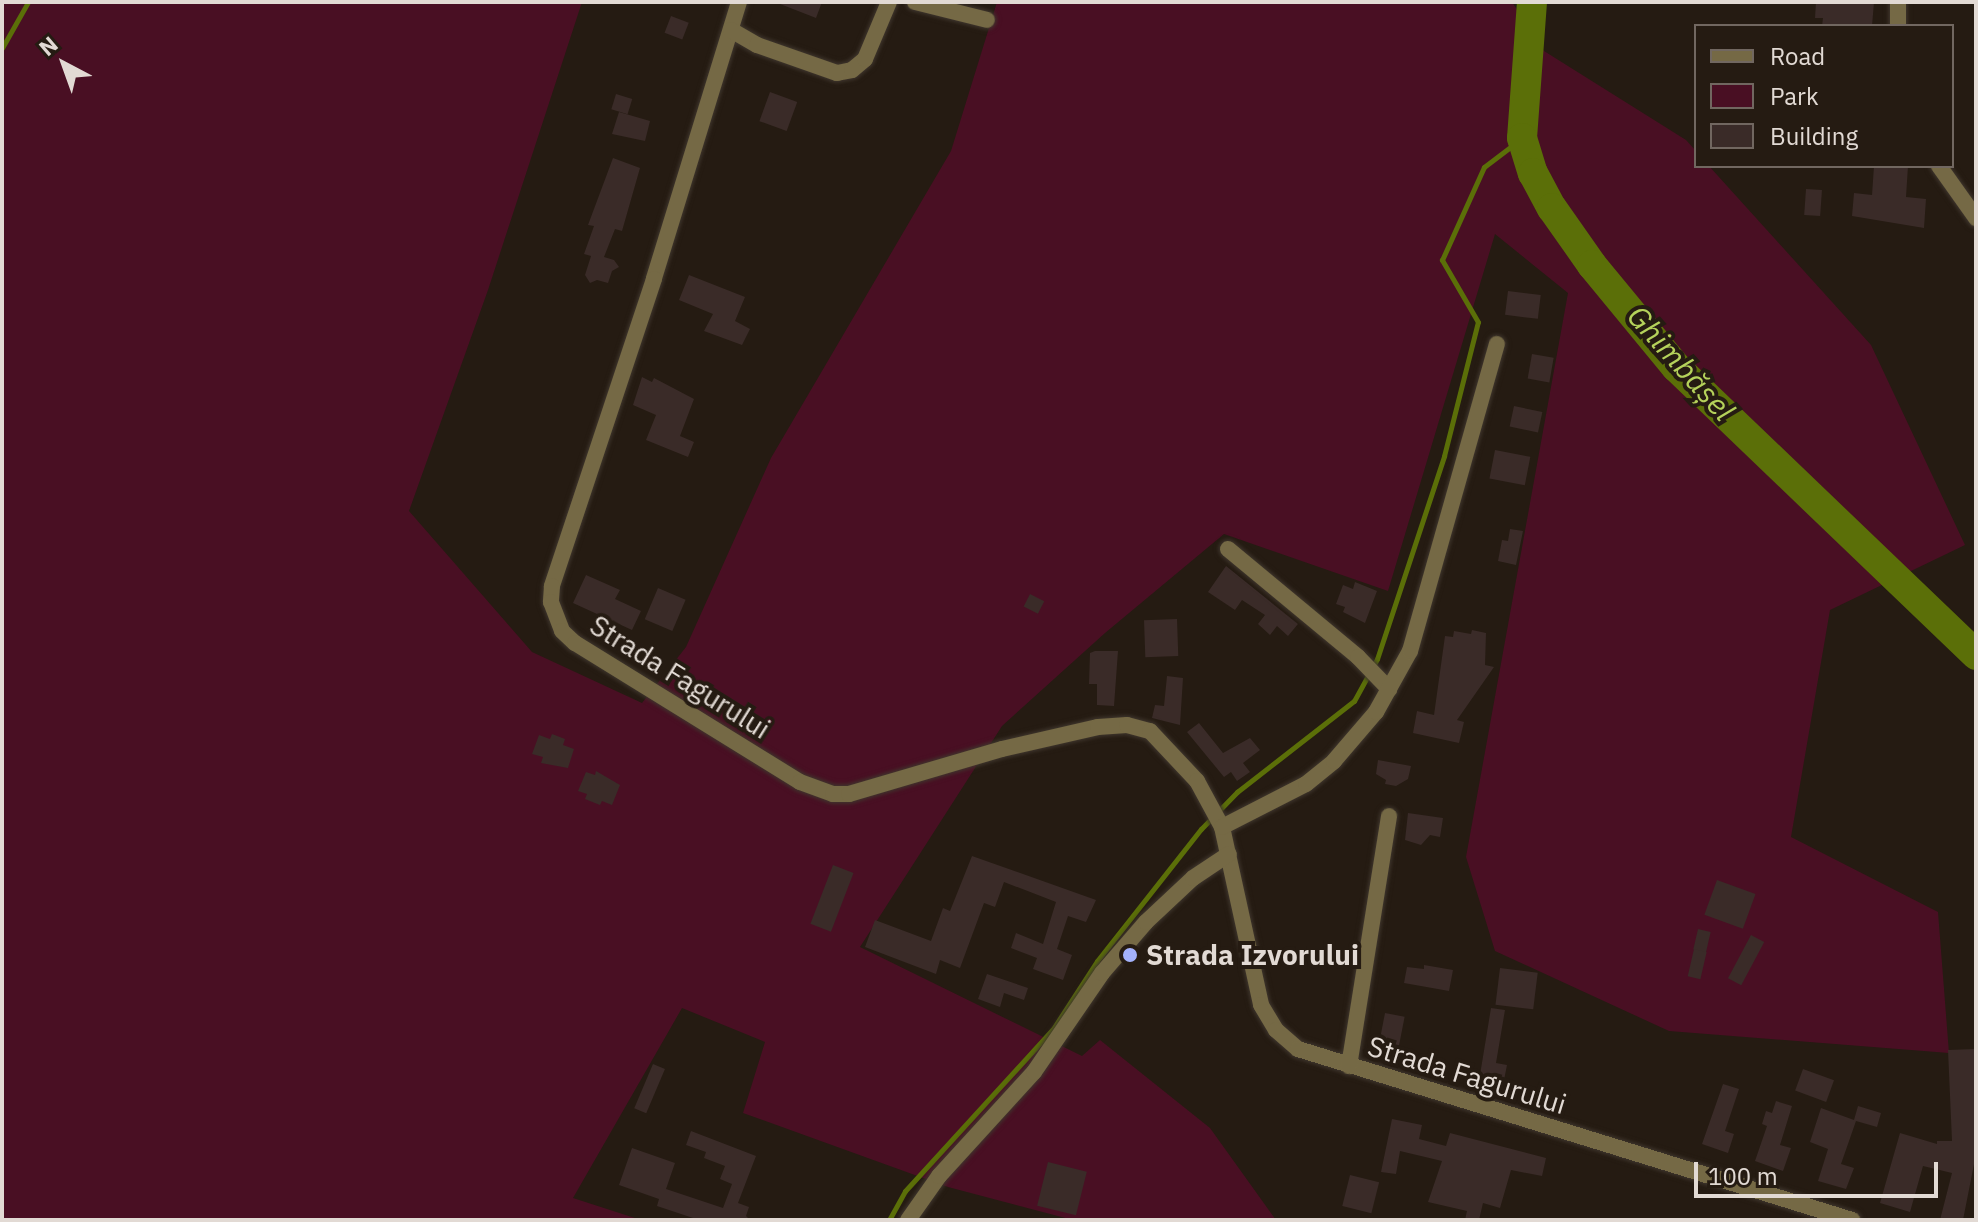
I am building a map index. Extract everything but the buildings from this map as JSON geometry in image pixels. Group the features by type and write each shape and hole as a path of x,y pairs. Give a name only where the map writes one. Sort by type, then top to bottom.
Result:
{"street":[{"name":"Strada Fagurului","path":"739,2 654,279 552,586 551,602 562,631 575,643 800,782 833,794 849,794 1030,742 1098,727 1127,725 1150,731 1169,747 1218,818 1267,1017 1298,1049 1852,1220"},
{"path":"731,30 757,45 837,73 852,70 865,59 889,2"},
{"path":"915,2 987,20"},
{"path":"1898,2 1898,24"},
{"path":"1941,168 1974,211"},
{"path":"1218,818 1306,784 1360,734 1389,689 1410,651 1425,607 1497,344"},
{"path":"1228,549 1371,670 1389,689"},
{"path":"1349,1066 1389,816"},
{"path":"908,1220 939,1176 1034,1072 1102,973 1146,922 1193,878 1229,854"}],"green space":[{"path":"2,2 582,2 488,290 409,511 532,652 642,703 686,647 771,458 951,151 997,2 1512,2 1544,51 1686,140 1694,149 1694,168 1711,168 1871,345 1965,545 1830,610 1791,837 1938,912 1949,1053 1669,1031 1495,951 1466,857 1568,293 1495,234 1388,591 1224,534 1105,633 1002,726 860,947 1082,1056 1100,1040 1210,1128 1276,1220 1073,1220 948,1187 743,1113 765,1042 682,1008 573,1198 641,1220 2,1220"}],"waterway":[{"path":"2,48 28,2"},
{"name":"Ghimbășel","path":"1532,2 1522,138 1533,173 1552,208 1592,265 1676,367 1976,655"},
{"path":"889,1220 905,1191 1053,1029 1097,961 1201,829 1237,792 1354,701 1377,659 1444,456 1478,322 1442,260 1484,167 1522,138"}],"place":[{"name":"Strada Izvorului","path":"1130,955"}]}
